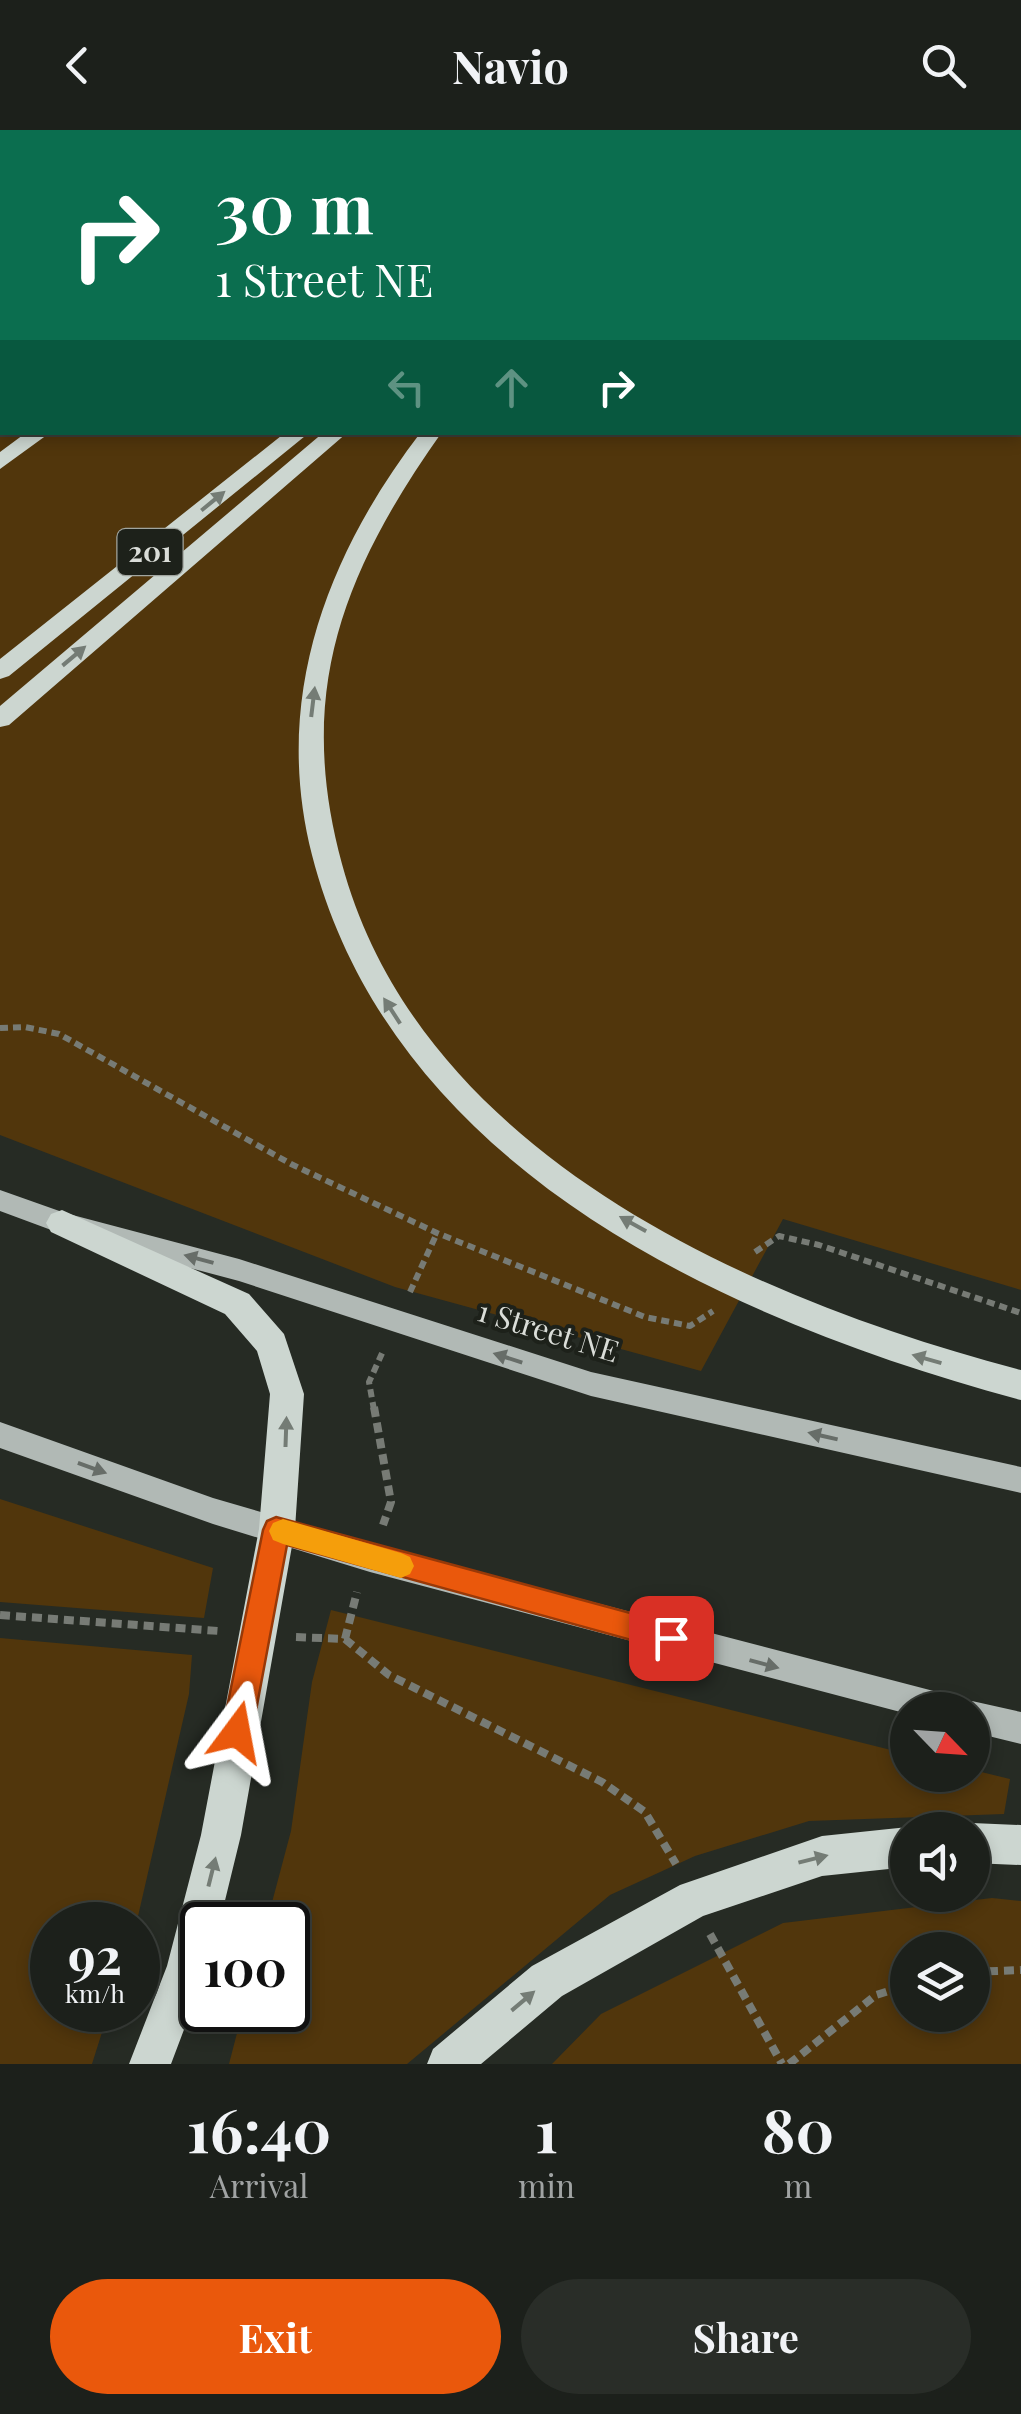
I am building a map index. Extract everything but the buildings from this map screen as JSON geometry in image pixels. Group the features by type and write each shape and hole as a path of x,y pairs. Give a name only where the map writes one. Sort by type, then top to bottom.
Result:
{"highway":[{"path":"0,462 38,435"},
{"name":"201","path":"0,671 296,435"},
{"path":"0,719 334,435"},
{"path":"430,435 380,503 350,560 329,614 311,719 308,763 319,828 350,933 373,982 405,1031 444,1077 495,1127 578,1194 706,1270 800,1314 918,1357 1021,1386"},
{"path":"62,1223 236,1304 272,1344 287,1394 276,1530 221,1835 188,1966 150,2064"},
{"path":"990,1843 1021,1845"},
{"path":"448,2064 547,1981 694,1899 822,1856 890,1848"}],"main road":[{"name":"1 Street NE","path":"0,1200 62,1223 239,1270 591,1384 1021,1480"},
{"path":"0,1435 276,1530 370,1558 890,1695"},
{"path":"990,1720 1021,1728"}],"path":[{"path":"0,1028 25,1027 58,1034 291,1164 437,1233 677,1327 696,1326 714,1310"},
{"path":"344,1639 349,1612 392,1502 370,1382 437,1233"},
{"path":"752,1255 780,1236 1021,1314"},
{"path":"0,1616 344,1639 389,1675 602,1782 645,1812 694,1899 715,1946 785,2064 876,1994 890,1990"},
{"path":"990,1971 1021,1970"}],"shaded area":[{"path":"0,435 1021,435 1021,1290 783,1219 701,1371 395,1287 0,1135"},
{"path":"0,1499 213,1568 204,1618 0,1602"},
{"path":"331,1610 890,1750 890,1792 990,1792 990,1774 1010,1779 1004,1814 890,1812 890,1818 809,1821 695,1856 610,1895 407,2064 229,2064 237,2032 310,2032 310,1902 272,1902 291,1831 312,1682"},
{"path":"0,1638 192,1655 189,1694 141,1902 30,1902 30,2032 102,2032 92,2064 0,2064"},
{"path":"990,1898 1021,1901 1021,2064 552,2064 601,2014 783,1923 890,1910 990,1912"}],"slow traffic":[{"path":"283,1531 401,1566"}],"route":[{"path":"237,1732 276,1530 671,1638"}]}
